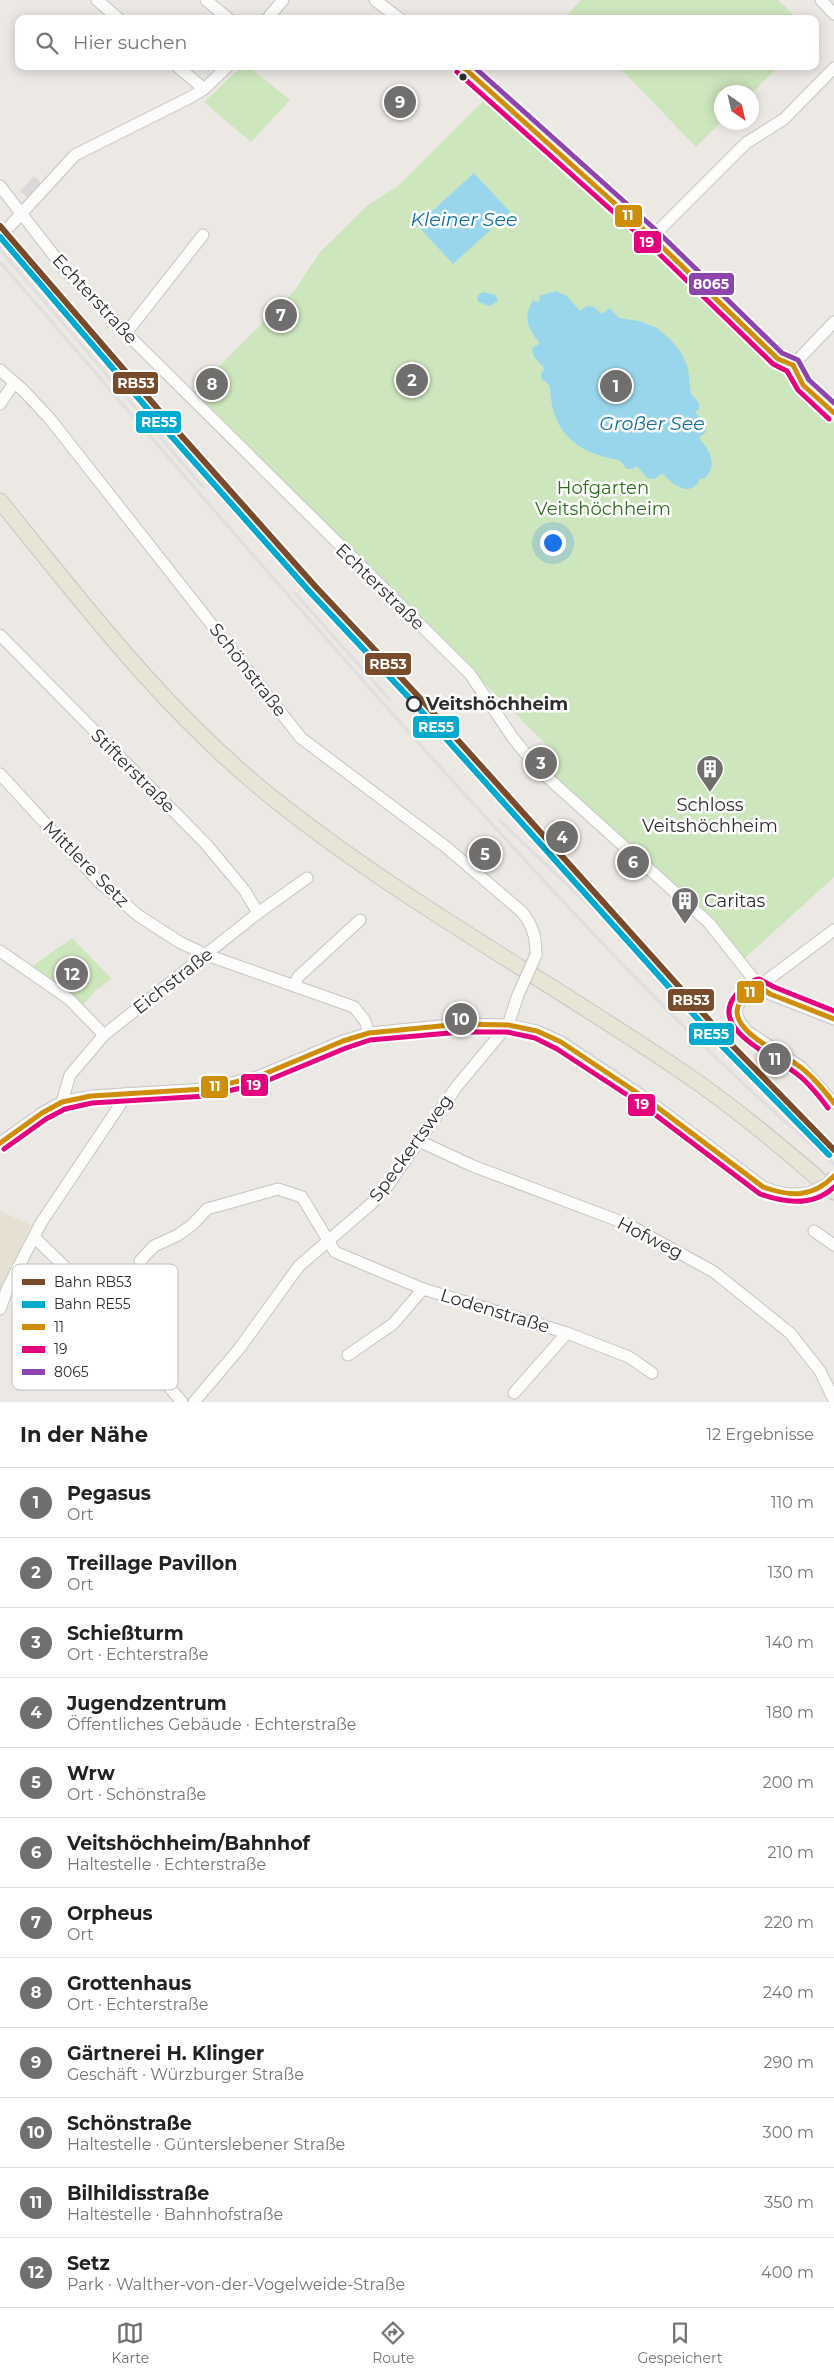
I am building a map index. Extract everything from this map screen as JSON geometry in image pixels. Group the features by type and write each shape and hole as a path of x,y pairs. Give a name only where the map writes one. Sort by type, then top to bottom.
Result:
{"main road":[{"path":"0,501 100,625 162,695 218,751 272,798 338,848 474,940 590,1010 687,1075 772,1140 834,1192"}],"street":[{"path":"97,0 114,15"},
{"path":"206,0 223,15"},
{"path":"270,15 283,0"},
{"path":"375,0 395,15"},
{"path":"822,0 834,14"},
{"path":"652,237 746,142 784,118 834,68"},
{"path":"182,70 204,89"},
{"path":"9,227 22,215 75,154 204,89 224,70"},
{"path":"466,70 652,237 778,360 793,364"},
{"name":"Echterstraße","path":"0,186 66,271 126,333 470,674 513,738 538,769 709,923 759,986"},
{"path":"126,333 203,235"},
{"path":"793,364 834,322"},
{"path":"793,364 794,372 799,380 834,413"},
{"name":"Schönstraße","path":"0,370 50,419 301,738 446,847 522,912 531,924 536,937 536,954 518,996 508,1026"},
{"path":"0,404 14,382"},
{"name":"Stifterstraße","path":"0,635 206,844 245,891 258,913"},
{"name":"Mittlere Setz","path":"0,774 99,882 139,916 181,943 207,955 354,1007 366,1020 369,1033"},
{"name":"Eichstraße","path":"62,1102 70,1075 104,1035 258,913 307,878"},
{"path":"294,986 298,977 360,920"},
{"path":"834,930 742,999 736,1009 738,1019 747,1031 801,1067 834,1103"},
{"path":"0,951 68,999 104,1035"},
{"path":"759,986 770,994 834,1019"},
{"path":"0,1143 42,1113 62,1102 91,1096 204,1089 257,1078 344,1041 369,1033 462,1024 508,1026 537,1031 561,1042 646,1098 763,1187 783,1195 795,1196 811,1192 827,1184 834,1176"},
{"name":"Speckertsweg","path":"194,1402 239,1349 299,1266 371,1204 419,1141 457,1086 508,1026"},
{"path":"20,1264 41,1223 128,1093"},
{"name":"Hofweg","path":"419,1141 473,1166 627,1224 714,1272 790,1333 820,1371 834,1400"},
{"path":"140,1261 154,1246 192,1225 207,1209 278,1189 302,1197 328,1242"},
{"path":"814,1231 834,1245"},
{"path":"34,1238 61,1264"},
{"name":"Lodenstraße","path":"328,1242 335,1252 423,1289 567,1333 629,1357 652,1373"},
{"path":"0,1309 12,1279"},
{"name":"Lodenstraße","path":"348,1355 393,1324 423,1289"},
{"name":"Lodenstraße","path":"514,1393 567,1333"},
{"path":"172,1390 182,1402"}],"shaded area":[{"path":"34,176 42,184 29,199 20,191"},
{"path":"0,1211 31,1225 0,1294"}],"green space":[{"path":"581,0 778,0 794,15 568,15"},
{"path":"238,70 253,70 290,100 251,142 204,102"},
{"path":"622,70 775,70 759,86 714,85 714,129 696,147"},
{"name":"Hofgarten Veitshöchheim","path":"488,96 834,420 834,877 744,959 714,919 543,767 544,760 553,751 191,395 294,291 320,252 368,205 398,186"},
{"path":"72,938 112,979 96,990 83,1005 30,968"}],"water":[{"name":"Kleiner See","path":"474,173 510,212 453,264 417,225"},
{"name":"Großer See","path":"556,291 567,296 580,311 587,306 594,307 602,314 610,308 619,318 639,321 657,328 671,340 682,354 688,368 691,394 699,403 699,409 695,412 706,424 706,432 699,438 709,452 712,463 709,474 704,479 701,478 693,488 688,489 678,486 662,473 655,479 647,478 637,466 627,469 619,460 604,457 579,446 561,428 551,402 550,386 541,378 541,373 545,369 534,357 532,349 540,343 529,328 527,318 533,300 537,302 540,300 539,296"},
{"path":"483,292 496,295 498,301 490,306 478,302 477,296"}],"tunnel":[{"path":"0,235 9,227"}],"railway":[{"path":"0,250 203,487"},
{"path":"0,262 343,658 549,886 640,982 735,1076 834,1164"},
{"path":"295,593 390,700"},
{"path":"499,820 600,916 669,986"}],"rail line":[{"name":"RB53","path":"0,226 170,423 315,586 420,698 727,1040 834,1150"},
{"name":"RE55","path":"0,237 164,428 309,591 414,703 721,1045 829,1155"}],"transit line":[{"name":"11","path":"466,70 652,237 778,359 793,365"},
{"name":"8065","path":"477,70 657,231 782,353 798,360 809,380 834,403"},
{"name":"19","path":"457,72 647,242 773,364 787,371 798,390 829,419"},
{"name":"11","path":"793,365 803,385 834,413"},
{"name":"19","path":"828,1108 814,1090 801,1078 788,1067 749,1042 738,1031 731,1020 729,1008 740,991 749,983 759,979 834,1011"},
{"name":"11","path":"759,986 745,996 739,1004 737,1013 740,1022 757,1039 807,1072 834,1103"},
{"name":"11","path":"759,986 770,994 834,1019"},
{"name":"11","path":"0,1143 42,1113 62,1102 91,1096 204,1089 257,1077 343,1041 369,1033 461,1024 508,1025 537,1031 561,1042 645,1098 763,1187 783,1193 801,1194 818,1188 834,1176"},
{"name":"19","path":"4,1149 46,1119 65,1109 92,1103 206,1096 259,1084 370,1040 461,1032 507,1032 535,1038 557,1049 641,1104 760,1194 779,1200 798,1201 817,1198 834,1187"}],"place":[{"name":"Gärtnerei H. Klinger","path":"400,102"},
{"name":"Orpheus","path":"281,315"},
{"name":"Treillage Pavillon","path":"412,380"},
{"name":"Grottenhaus","path":"212,384"},
{"name":"Pegasus","path":"616,386"},
{"name":"Veitshöchheim","path":"414,704"},
{"name":"Schießturm","path":"541,763"},
{"name":"Schloss Veitshöchheim","path":"710,793"},
{"name":"Jugendzentrum","path":"562,837"},
{"name":"Wrw","path":"485,854"},
{"name":"Veitshöchheim/Bahnhof","path":"633,862"},
{"name":"Caritas","path":"685,925"},
{"name":"Setz","path":"72,974"},
{"name":"Schönstraße","path":"461,1019"},
{"name":"Bilhildisstraße","path":"775,1059"}]}
